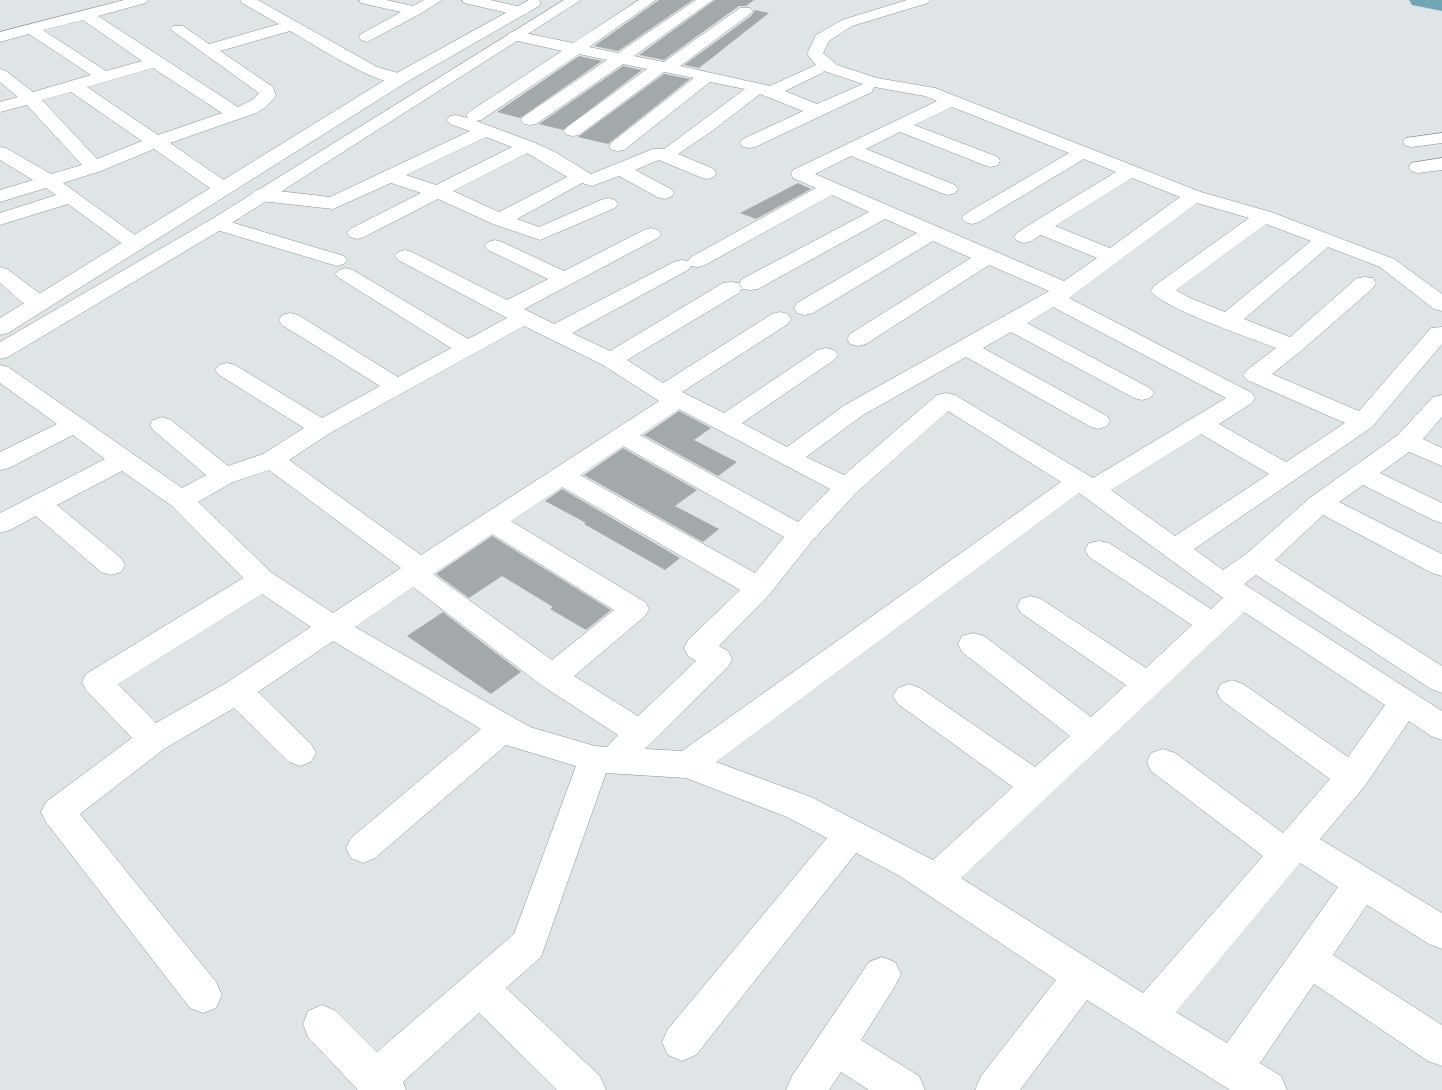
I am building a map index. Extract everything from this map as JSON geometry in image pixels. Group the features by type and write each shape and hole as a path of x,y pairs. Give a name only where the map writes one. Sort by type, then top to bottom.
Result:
{"street":[{"path":"0,37 141,0"},
{"path":"247,0 290,26 371,70 405,76"},
{"path":"269,0 351,50 405,76"},
{"path":"366,0 415,11"},
{"path":"367,37 435,0"},
{"path":"469,0 521,11"},
{"path":"0,328 405,76 539,0"},
{"path":"0,352 217,224 574,0"},
{"path":"261,195 332,204 392,177 481,123 574,49 649,0"},
{"path":"530,120 706,0"},
{"path":"923,0 847,23 822,38 815,54 823,63 831,68 857,77 929,92 1194,196 1264,216 1387,263 1442,304"},
{"path":"573,131 745,11"},
{"path":"85,14 236,114"},
{"path":"208,49 290,26"},
{"path":"31,29 103,76"},
{"path":"0,196 94,167 156,142 236,114 260,103 268,96 267,92 178,29"},
{"path":"515,36 618,59 707,76 764,90 819,111"},
{"path":"0,107 155,62"},
{"path":"672,150 764,90 816,70"},
{"path":"0,74 31,99 94,167"},
{"path":"618,146 707,76"},
{"path":"73,85 224,189"},
{"path":"749,143 866,88"},
{"path":"688,765 1086,486 1201,424 1243,398 1060,294 987,257 800,174 951,100"},
{"path":"456,120 481,123 529,155"},
{"path":"900,126 991,161"},
{"path":"1412,142 1442,138"},
{"path":"852,150 948,189"},
{"path":"972,218 1084,152"},
{"path":"357,233 439,192 529,155 548,156 580,177 592,180 659,153 710,172 642,202"},
{"path":"2,155 50,182 135,244"},
{"path":"1418,167 1442,164"},
{"path":"620,169 664,193"},
{"path":"1111,256 1031,232 1131,171"},
{"path":"1052,172 1100,190"},
{"path":"460,200 513,173"},
{"path":"392,177 460,200 500,220 540,234 608,204"},
{"path":"500,220 580,177"},
{"path":"554,333 690,264 831,188"},
{"path":"788,458 854,410 1060,294 1194,196"},
{"path":"0,219 70,197"},
{"path":"611,360 741,286 883,212"},
{"path":"1264,216 1162,291 1169,297 1227,322 1293,346"},
{"path":"217,224 342,267 468,348"},
{"path":"805,308 932,233"},
{"path":"180,500 224,476 272,460 322,428 468,348 564,278 651,234"},
{"path":"1227,322 1324,240"},
{"path":"495,246 564,278"},
{"path":"405,256 554,333 611,360 670,397 847,487"},
{"path":"858,339 987,257"},
{"path":"0,273 39,304"},
{"path":"1363,422 1255,375 1293,346 1365,283"},
{"path":"203,995 58,812 153,740 237,691 334,628 416,570 622,435 670,397 780,319"},
{"path":"290,320 398,387"},
{"path":"1011,323 1142,393"},
{"path":"1175,550 1363,422 1439,333"},
{"path":"967,348 1098,421"},
{"path":"726,424 826,355"},
{"path":"227,370 322,428"},
{"path":"0,372 180,500 262,580 334,628 520,737 605,760 688,765 799,807 910,864 1082,976 1268,1090"},
{"path":"322,1024 381,1084 479,988 528,945 605,760 640,733 718,660 699,648 759,588 801,535 847,487 946,400 1086,486 1233,590 1429,713 1352,777 1148,1016"},
{"path":"935,880 1212,624 1233,590 1256,561 1320,503 1407,441 1442,402"},
{"path":"1201,424 1287,473"},
{"path":"0,462 72,425"},
{"path":"162,425 224,476"},
{"path":"622,435 801,535"},
{"path":"1407,441 1442,458"},
{"path":"0,524 123,460"},
{"path":"272,460 552,677 640,733"},
{"path":"1362,474 1442,514"},
{"path":"561,475 759,588"},
{"path":"1320,503 1442,566"},
{"path":"38,504 111,565"},
{"path":"492,521 635,609 552,677"},
{"path":"1098,550 1212,624"},
{"path":"1256,561 1442,681"},
{"path":"153,740 97,682 262,580"},
{"path":"1031,606 1147,684"},
{"path":"973,644 1092,735"},
{"path":"237,691 300,753"},
{"path":"1232,692 1352,777"},
{"path":"909,696 1037,786"},
{"path":"363,848 505,727"},
{"path":"1163,762 1291,849 1438,921"},
{"path":"682,1042 852,834"},
{"path":"1233,1068 1362,883"},
{"path":"1308,959 1442,1047"},
{"path":"806,1090 882,974"},
{"path":"995,1090 1082,976"},
{"path":"479,988 586,1090"},
{"path":"835,1046 905,1090"}],"building":[{"path":"659,0 693,0 618,51 594,46"},
{"path":"715,0 754,0 746,6 739,6 664,60 639,55"},
{"path":"755,10 769,13 699,68 684,65 751,16"},
{"path":"579,56 602,61 520,118 497,112"},
{"path":"623,66 642,70 563,130 539,124"},
{"path":"664,74 690,79 608,144 578,137"},
{"path":"798,183 811,189 756,219 740,213"},
{"path":"679,411 711,428 694,440 737,462 718,476 644,435"},
{"path":"623,448 697,490 675,506 719,529 703,542 584,475"},
{"path":"562,489 680,558 665,570 545,501"},
{"path":"492,536 611,610 586,630 550,609 553,607 502,576 469,598 436,574"},
{"path":"443,612 521,672 491,694 407,636"}],"waterway":[{"path":"1420,0 1442,4"}]}
